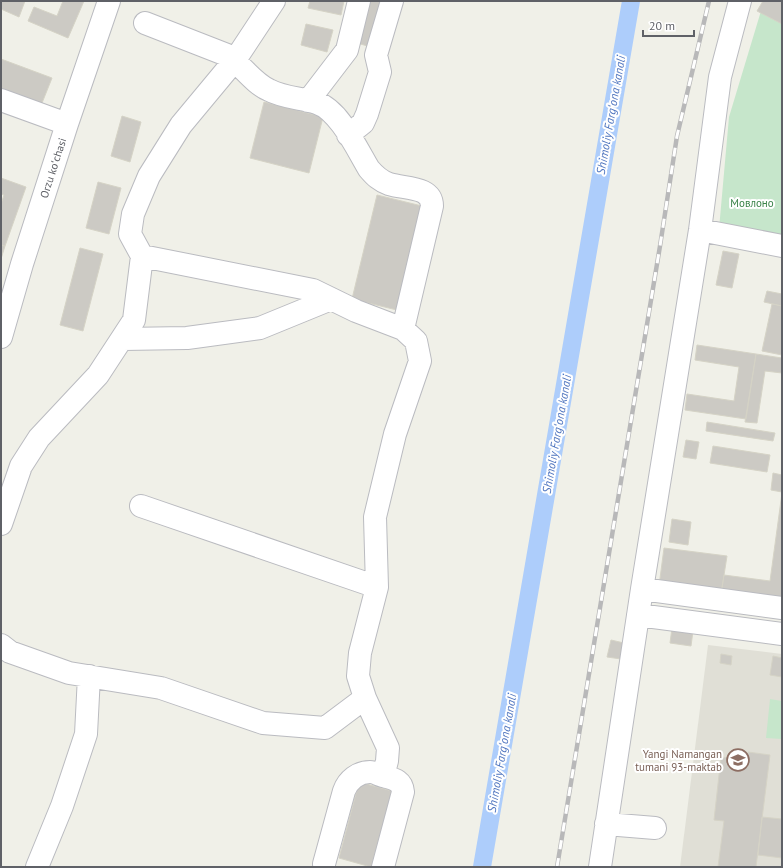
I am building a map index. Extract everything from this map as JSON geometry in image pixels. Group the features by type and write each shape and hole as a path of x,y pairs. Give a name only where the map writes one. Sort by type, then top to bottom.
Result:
{"street":[{"name":"Orzu koʻchasi","path":"2,332 67,124 109,1"},
{"path":"1,524 22,466 39,438 98,374 134,320 142,256 130,234 133,214 149,176 181,125 235,60 274,1"},
{"path":"308,100 347,50 359,1"},
{"path":"348,135 363,123 367,114 380,72 376,55 392,1"},
{"path":"600,867 642,589 700,230 720,76 740,1"},
{"path":"145,24 218,51 235,60 259,84 268,90 308,100 331,110 337,117 374,176 389,184 422,191 428,194 432,199 432,206 403,329"},
{"path":"1,100 67,124"},
{"path":"700,230 782,246"},
{"path":"142,256 314,290 356,311 403,329 416,341 420,362 395,434 375,516 377,587 360,653 358,676 365,698 388,748 387,761 383,776"},
{"path":"123,338 187,338 260,328 331,299"},
{"path":"141,506 377,587"},
{"path":"642,589 782,608"},
{"path":"638,615 782,634"},
{"path":"1,645 10,652 69,673 161,688 263,723 325,728 365,698"},
{"path":"37,867 62,806 86,734 89,676"},
{"path":"324,864 347,783 352,778 370,772 395,779 400,782 403,792 383,867"},
{"path":"606,824 655,828"}],"shaded area":[{"name":"Yangi Namangan tumani 93-maktab","path":"708,645 782,654 782,867 680,867"}],"green space":[{"name":"Мовлоно","path":"764,1 782,1 782,242 719,229 729,117"},
{"path":"770,699 782,701 782,739 766,738"}],"building":[{"path":"1,1 25,1 19,17 1,9"},
{"path":"63,1 84,1 68,38 28,21 34,7 57,16"},
{"path":"310,1 344,1 341,15 308,8"},
{"path":"369,1 385,1 371,47 357,43"},
{"path":"763,1 782,1 782,24 757,11"},
{"path":"306,24 333,30 327,52 301,45"},
{"path":"1,59 52,78 40,108 1,94"},
{"path":"264,102 323,117 309,173 250,158"},
{"path":"122,116 141,122 130,162 111,156"},
{"path":"1,178 26,187 5,246 1,245 1,204 4,195 1,194"},
{"path":"98,182 121,188 109,234 86,228"},
{"path":"377,195 426,207 401,311 352,299"},
{"path":"1,245 5,246 1,259"},
{"path":"80,248 103,254 83,331 60,325"},
{"path":"723,251 739,254 732,288 716,285"},
{"path":"767,291 782,294 782,306 764,302"},
{"path":"772,304 782,306 782,355 762,351"},
{"path":"697,345 756,354 746,419 685,410 687,394 734,401 739,367 695,360"},
{"path":"756,354 782,358 782,373 765,371 757,423 745,422"},
{"path":"707,422 775,433 773,441 706,431"},
{"path":"686,440 699,442 696,459 683,457"},
{"path":"713,446 770,455 767,472 710,463"},
{"path":"773,473 782,475 782,492 771,490"},
{"path":"782,493 782,603 721,594 724,575 770,581"},
{"path":"672,519 691,522 688,545 669,542"},
{"path":"664,548 727,556 721,594 659,586"},
{"path":"672,628 693,631 691,646 670,643"},
{"path":"611,640 624,643 621,659 607,657"},
{"path":"721,654 732,656 731,665 720,663"},
{"path":"773,656 782,658 782,677 770,675"},
{"path":"748,752 770,755 756,867 718,867 724,821 714,820 721,757 748,760"},
{"path":"359,782 392,791 371,867 339,858"},
{"path":"762,817 782,819 782,858 758,855"}],"waterway":[{"name":"Shimoliy Fargʻona kanali","path":"482,867 631,1"}],"railway":[{"path":"557,867 677,136 709,1"}],"place":[{"name":"Yangi Namangan tumani 93-maktab","path":"738,760"}]}
